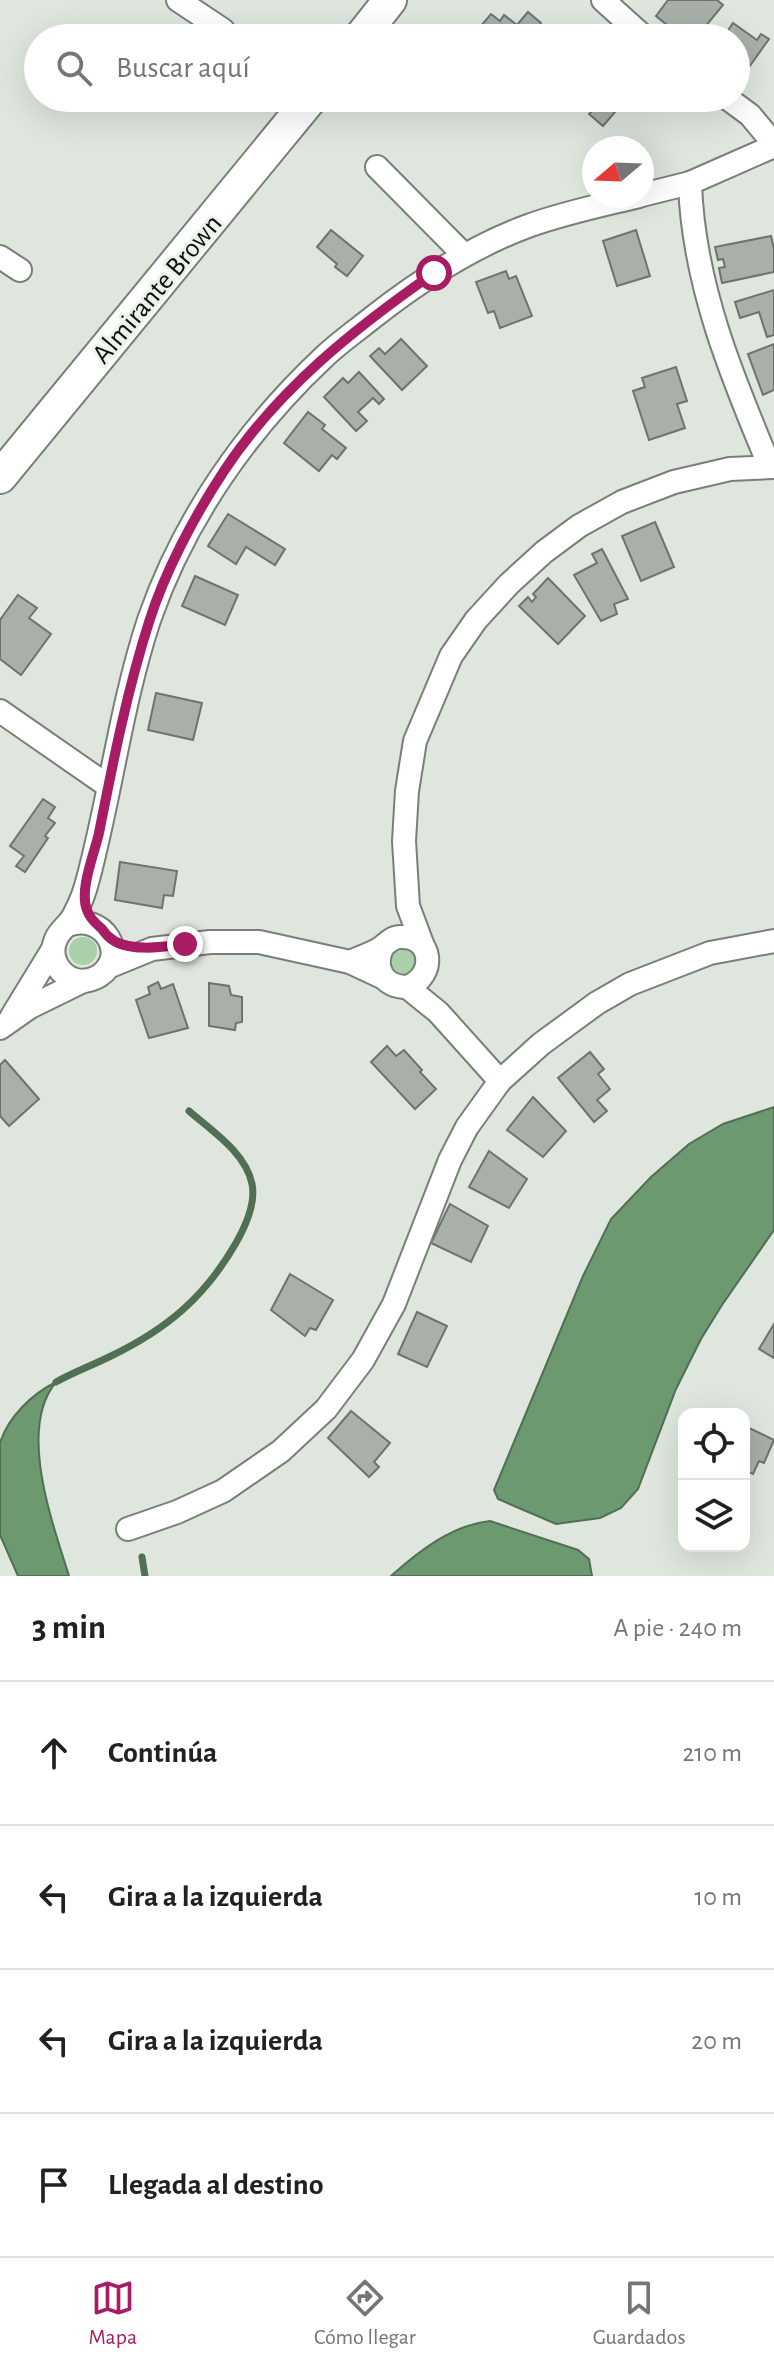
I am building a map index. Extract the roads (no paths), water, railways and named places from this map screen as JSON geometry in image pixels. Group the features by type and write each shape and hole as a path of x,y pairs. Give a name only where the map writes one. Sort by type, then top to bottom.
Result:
{"street":[{"path":"178,0 214,24"},
{"path":"371,24 390,0"},
{"path":"603,0 630,24"},
{"name":"Almirante Brown","path":"0,477 300,112"},
{"path":"654,192 690,183 774,145 746,112"},
{"path":"377,167 464,255"},
{"path":"438,1012 425,954 408,906 404,841 407,791 415,741 451,656 476,620 509,584 579,526 622,502 674,482 730,469 772,467 733,377 717,330 701,273 691,212 690,183"},
{"path":"83,981 64,974 54,958 55,939 68,925 83,896 128,694 150,619 186,535 225,469 273,409 327,354 389,304 464,255 527,226 595,208"},
{"path":"0,257 20,270"},
{"path":"0,711 108,786"},
{"path":"83,896 87,911 112,948 108,967"},
{"path":"384,978 378,963 408,906"},
{"path":"68,925 77,922 130,946 152,949 210,942 259,942 350,962 390,984 407,987 438,1012 500,1081"},
{"path":"350,962 388,943 410,938 425,954"},
{"path":"128,1529 177,1512 223,1491 281,1451 326,1409 363,1360 394,1304 450,1160 467,1127 500,1081 541,1044 597,1003 630,984 710,953 774,941"},
{"path":"4,1025 53,949"},
{"path":"4,1025 53,995 152,949"},
{"path":"407,987 422,978 425,954"}],"waterway":[{"path":"56,1382 131,1346 183,1310 211,1280 243,1230 253,1191 249,1173 227,1143 189,1111"},
{"path":"142,1557 145,1576"}]}
